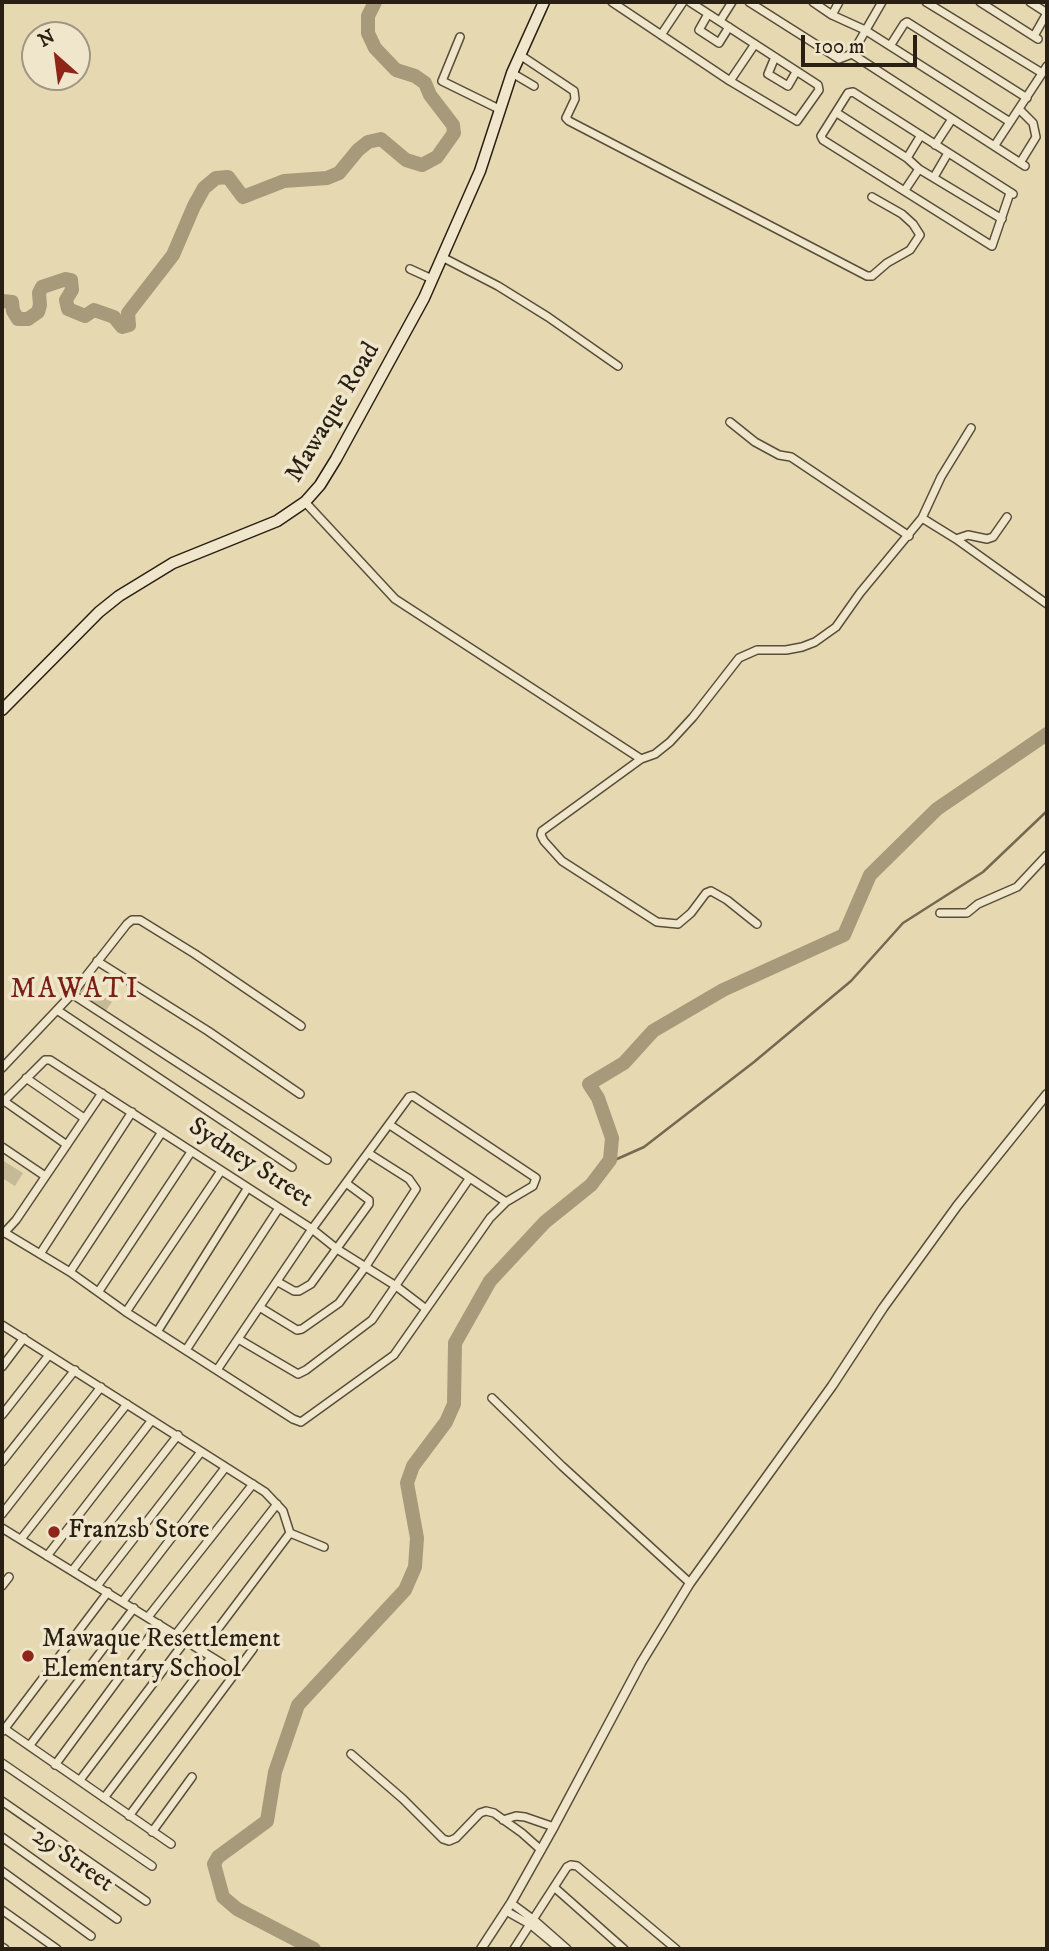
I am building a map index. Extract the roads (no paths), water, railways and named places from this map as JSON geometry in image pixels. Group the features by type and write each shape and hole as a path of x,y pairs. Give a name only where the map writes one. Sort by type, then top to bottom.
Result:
{"main road":[{"name":"Mawaque Road","path":"2,710 99,612 136,584 173,563 277,522 305,502 320,485 401,342 432,279 480,171 512,73 544,2"}],"street":[{"path":"612,2 730,81 797,121 819,90 818,85 690,2"},
{"path":"662,34 683,2"},
{"path":"720,21 732,2"},
{"path":"749,2 838,59 852,54 882,2"},
{"path":"813,2 832,15 865,30 1010,122"},
{"path":"832,15 839,2"},
{"path":"926,2 1045,70 995,145"},
{"path":"980,2 1036,38 1047,13 1030,2"},
{"path":"708,14 699,30 719,43 729,27"},
{"path":"890,46 907,22 1027,98"},
{"path":"460,37 442,81 499,109"},
{"path":"730,81 755,44"},
{"path":"852,54 1022,165 1036,137 1033,123 1020,110"},
{"path":"520,55 574,91 575,99 566,118 569,121 867,276 872,276 887,263 910,250 919,235 913,224 902,214 872,197"},
{"path":"775,57 768,74 788,86 796,72"},
{"path":"512,73 534,86"},
{"path":"853,92 921,135 1012,193 992,246 823,140 821,136 848,93 853,92"},
{"path":"837,113 908,158 919,169 1002,219"},
{"path":"935,145 952,119"},
{"path":"908,158 921,135"},
{"path":"934,177 948,153"},
{"path":"905,190 919,169"},
{"path":"442,257 498,286 618,366"},
{"path":"410,269 432,279"},
{"path":"730,422 755,442 779,455 791,457 909,536"},
{"path":"757,923 711,891 706,893 691,914 678,924 657,922 562,861 544,841 542,831 670,742 739,658 757,650 802,647 815,642 836,627 860,593 922,518 941,477 971,428"},
{"path":"305,502 395,599 641,760"},
{"path":"956,539 968,535 987,539 993,537 1007,517"},
{"path":"922,518 1047,604"},
{"path":"940,913 967,913 978,904 1017,887 1047,855"},
{"path":"2,1068 72,993 132,920 140,920 207,961 301,1026"},
{"path":"97,961 208,1031 300,1094"},
{"path":"72,993 327,1160"},
{"path":"57,1010 292,1167"},
{"name":"Sydney Street","path":"26,1078 48,1059 312,1229 426,1309"},
{"path":"66,1145 3,1102 26,1078 84,1118"},
{"path":"102,1093 6,1231 99,1291 126,1312 293,1419 301,1422 391,1358 490,1218 506,1202 533,1186 536,1178 413,1096 410,1097 312,1229 218,1370"},
{"path":"481,1949 541,1850 641,1663 690,1583 832,1386 883,1308 949,1216 1047,1094"},
{"path":"40,1254 132,1112"},
{"path":"390,1125 506,1202"},
{"path":"70,1272 162,1132"},
{"path":"2,1147 45,1177"},
{"path":"99,1291 191,1152"},
{"path":"261,1308 297,1330 302,1329 339,1303 366,1266 416,1189 409,1179 368,1153"},
{"path":"126,1312 220,1171"},
{"path":"240,1340 298,1374 364,1328 469,1179"},
{"path":"278,1282 294,1291 305,1289 311,1284 369,1202 345,1183"},
{"path":"157,1332 247,1189"},
{"path":"186,1350 279,1208"},
{"path":"2,1325 253,1484 277,1504 286,1518 290,1533"},
{"path":"2,1367 24,1338"},
{"path":"2,1415 49,1355"},
{"path":"2,1462 75,1370"},
{"path":"2,1514 101,1387"},
{"path":"492,1398 690,1583"},
{"path":"22,1539 127,1404"},
{"path":"47,1556 152,1420"},
{"path":"72,1571 178,1435"},
{"path":"97,1586 201,1452"},
{"path":"123,1601 225,1468"},
{"path":"148,1617 253,1484"},
{"path":"176,1634 277,1504"},
{"path":"2,1528 236,1671"},
{"path":"290,1533 324,1547"},
{"path":"202,1650 290,1533"},
{"path":"2,1586 9,1577"},
{"path":"108,1592 3,1729 171,1844"},
{"path":"30,1745 134,1608"},
{"path":"55,1765 159,1624"},
{"path":"80,1780 186,1640"},
{"path":"129,1816 253,1649"},
{"path":"104,1798 211,1657"},
{"path":"351,1754 403,1799 443,1839 449,1841 456,1838 480,1813 486,1811 503,1820 541,1850"},
{"path":"2,1763 152,1866"},
{"path":"152,1832 192,1777"},
{"path":"2,1801 146,1901"},
{"path":"503,1820 516,1816 525,1817 554,1827"},
{"name":"29 Street","path":"2,1837 117,1919"},
{"path":"515,1949 567,1867 577,1866 676,1949"},
{"path":"2,1871 91,1936"},
{"path":"554,1887 624,1949"},
{"path":"508,1907 567,1949"},
{"path":"2,1910 57,1949"},
{"path":"532,1922 560,1949"}],"waterway":[{"path":"2,301 12,302 18,319 28,319 38,312 42,287 66,279 71,280 72,290 66,300 68,309 85,316 94,310 114,317 122,327 129,325 128,313 173,255 204,188 216,178 228,177 243,197 284,181 327,178 339,173 368,142 381,139 406,160 422,165 437,157 454,133 453,125 430,95 425,83 415,76 396,70 375,48 368,33 368,16 375,2"},
{"path":"314,1949 237,1909 223,1897 214,1864 218,1857 267,1821 275,1772 298,1705 405,1590 415,1567 417,1538 407,1483 413,1466 446,1422 454,1404 455,1343 490,1281 545,1222 591,1185 610,1160 612,1138 598,1098 589,1084 624,1063 653,1031 723,990 844,935 870,875 937,809 1047,734"},
{"path":"608,1163 644,1147 754,1062 851,981 903,923 983,872 1047,811"}],"place":[{"name":"Franzsb Store","path":"54,1532"},
{"name":"Mawaque Resettlement Elementary School","path":"28,1656"}],"district":[{"name":"MAWATI","path":"75,991"}]}
